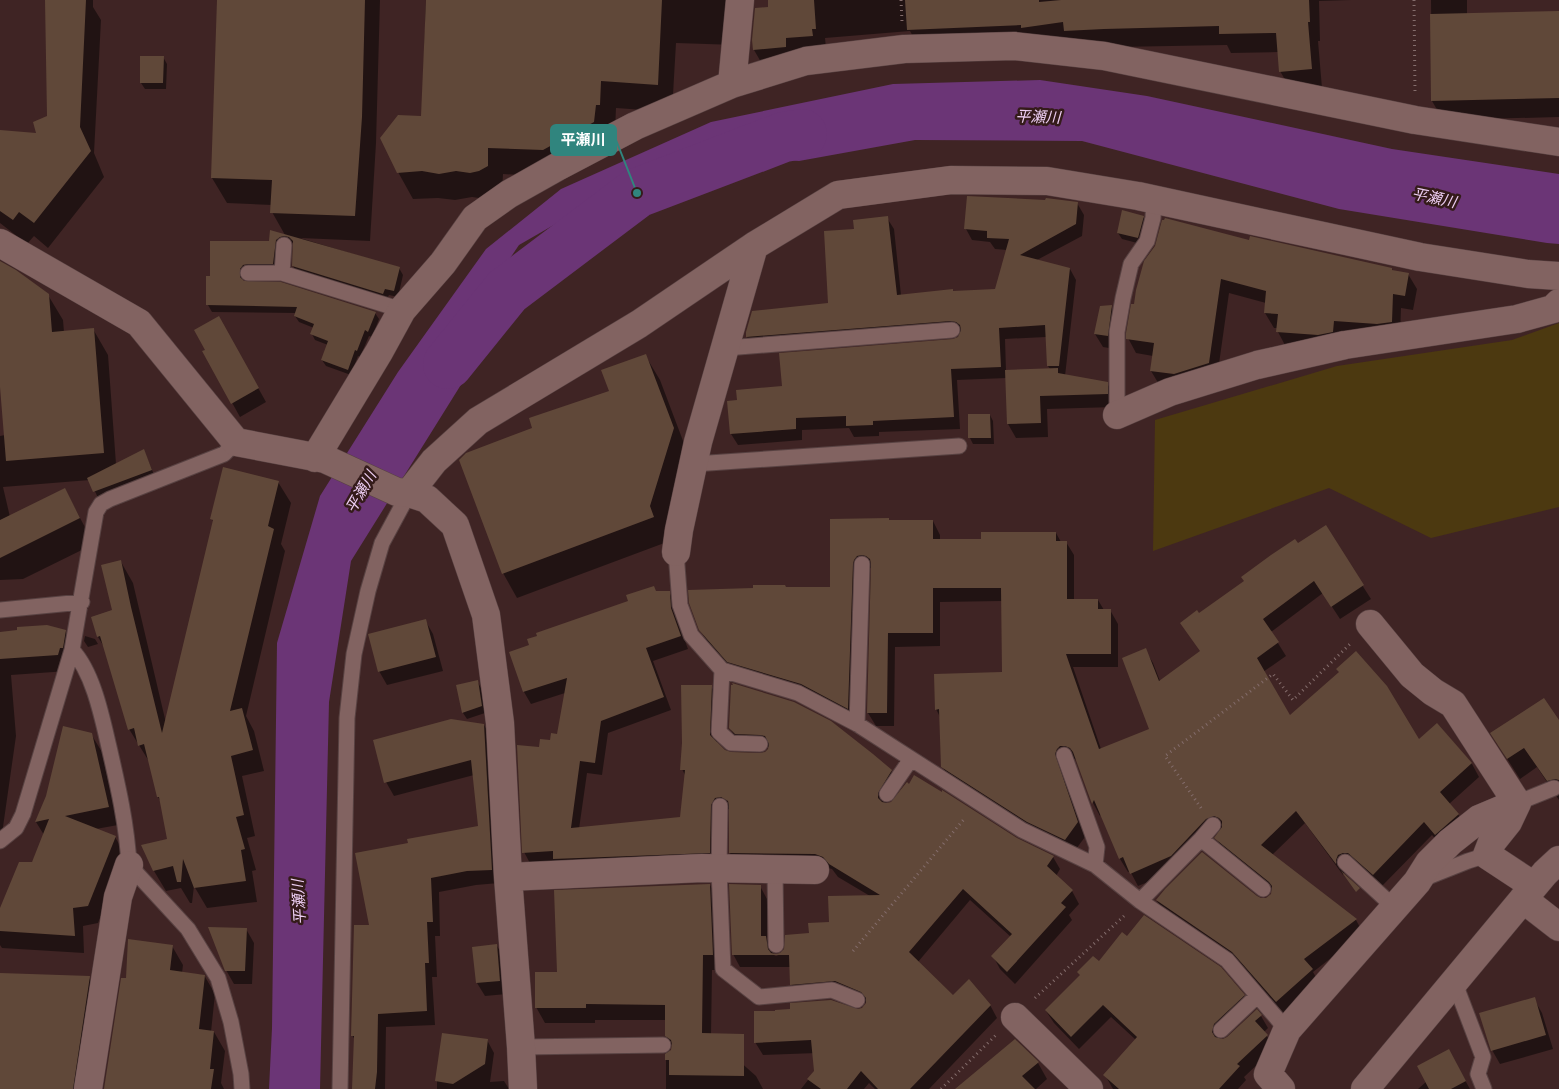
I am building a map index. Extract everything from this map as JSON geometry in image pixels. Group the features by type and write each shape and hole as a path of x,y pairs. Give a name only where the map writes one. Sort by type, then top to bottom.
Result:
{"street":[{"path":"732,84 740,0"},
{"path":"320,458 402,310 443,263 475,218 509,194 556,166 636,126 732,84 806,61 904,49 1014,46 1104,56 1415,120 1559,142"},
{"path":"403,492 478,421 639,324 754,246 838,195 951,180 1047,181 1154,199 1420,257 1528,274 1559,276"},
{"path":"0,243 139,323 236,442 320,458 403,492 427,499 455,525 486,615 500,723 508,878 523,1089"},
{"path":"676,552 698,442 754,246"},
{"path":"1118,415 1170,392 1257,365 1345,345 1517,319 1553,309 1559,303"},
{"path":"1370,624 1412,675 1433,692 1453,704 1517,803"},
{"path":"1517,803 1508,822 1492,842 1487,855 1528,893 1559,927"},
{"path":"1281,1089 1268,1074 1287,1030 1416,882 1429,863 1450,842 1479,819 1517,803"},
{"path":"1364,1089 1545,872 1559,860"},
{"path":"88,1089 118,897 129,865"},
{"path":"508,878 692,869 815,870"},
{"path":"1015,1017 1089,1089"}],"lane":[{"path":"1118,415 1117,332 1131,264 1147,241 1153,218 1154,199"},
{"path":"282,273 284,244"},
{"path":"248,273 282,273 402,310"},
{"path":"726,348 952,330"},
{"path":"0,841 16,828 23,814 72,650 82,602 96,512 101,504 110,498 224,454 236,442"},
{"path":"694,464 959,446"},
{"path":"340,1089 346,718 353,663 368,591 382,543 403,492"},
{"path":"676,552 680,605 691,635 722,670 798,693 857,724 1022,830 1095,865 1140,901 1227,960 1287,1030"},
{"path":"857,724 862,564"},
{"path":"0,610 82,602"},
{"path":"72,650 80,658 99,702 128,840 129,865 188,929 218,978 231,1022 242,1089"},
{"path":"722,670 719,732 731,743 760,744"},
{"path":"1064,755 1097,847 1095,865"},
{"path":"887,794 911,759"},
{"path":"1517,803 1554,788"},
{"path":"720,806 719,869 723,969 759,997 832,990 857,1000"},
{"path":"1140,901 1202,839 1213,825"},
{"path":"1202,839 1263,888"},
{"path":"1416,882 1487,855"},
{"path":"1345,862 1394,907"},
{"path":"775,870 776,945"},
{"path":"1454,980 1483,1057 1478,1074 1484,1089"},
{"path":"1221,1030 1257,996"},
{"path":"521,1047 662,1044"}],"path":[{"path":"1414,0 1415,120"},
{"path":"1213,825 1165,756 1273,674 1293,700 1370,624"},
{"path":"853,951 979,803"},
{"path":"941,1089 1015,1017 1140,901"}],"shaded area":[{"path":"1559,323 1559,507 1431,538 1329,488 1153,551 1155,420 1337,366 1512,340"}],"water":[{"path":"1040,80 1147,96 1392,149 1559,174 1559,244 1339,209 1082,141 915,140 799,161 714,153 592,203 519,245 494,282 487,343 351,561 329,702 320,1089 269,1089 272,1028 277,643 320,496 398,372 486,249 561,189 711,122 893,84"}],"building":[{"path":"45,0 86,0 80,127 91,151 34,223 19,212 13,220 0,211 0,130 36,133 33,122 47,116"},
{"path":"217,0 365,0 362,117 355,216 270,213 272,180 211,178"},
{"path":"426,0 662,0 658,85 601,81 600,105 596,105 594,122 543,150 488,148 488,166 470,173 456,171 439,174 422,171 397,173 380,138 398,115 421,116"},
{"path":"768,0 814,0 816,29 812,29 813,36 786,38 786,47 753,50 755,8 768,7"},
{"path":"905,0 1039,0 1039,2 1061,0 1309,0 1310,22 1308,22 1312,69 1279,72 1276,33 1219,34 1219,26 1064,31 1063,22 1021,28 1021,25 907,30"},
{"path":"1559,11 1559,98 1431,101 1430,14"},
{"path":"140,56 164,56 163,83 140,83"},
{"path":"967,196 1045,200 1046,198 1078,202 1076,224 1020,255 1070,268 1059,366 1047,366 1045,325 999,328 1001,367 951,369 954,417 873,421 873,425 846,426 846,416 796,418 796,429 730,434 727,401 737,400 736,390 782,386 779,353 953,339 958,337 961,330 960,325 951,321 746,337 746,332 752,311 828,303 824,231 854,229 853,220 888,216 897,295 953,289 953,291 995,289 1009,239 987,238 987,231 964,229"},
{"path":"1122,210 1144,216 1138,238 1117,233"},
{"path":"1165,218 1249,240 1250,236 1409,273 1405,296 1393,294 1392,322 1377,324 1334,321 1333,332 1318,335 1276,332 1278,314 1264,313 1266,291 1221,279 1209,363 1174,374 1150,371 1154,343 1126,339 1126,333 1131,304 1134,304 1144,261 1155,246 1162,220"},
{"path":"270,230 400,267 394,291 385,289 383,294 292,266 293,241 289,237 284,236 276,240 273,264 248,264 243,265 240,269 240,277 244,281 281,282 376,312 368,332 365,330 357,351 355,350 348,370 321,360 328,341 310,334 314,324 294,316 297,307 206,305 206,276 210,276 210,241 269,241"},
{"path":"0,261 49,294 52,332 94,328 104,453 6,461 0,387"},
{"path":"1112,305 1108,336 1094,334 1100,306"},
{"path":"219,316 259,388 231,404 202,351 205,350 194,330"},
{"path":"646,354 674,428 650,506 654,517 502,574 459,460 466,453 532,428 529,418 609,391 601,370"},
{"path":"1058,368 1058,373 1108,382 1108,394 1040,396 1041,423 1007,424 1005,370"},
{"path":"968,414 990,414 991,438 968,438"},
{"path":"144,449 152,470 93,492 87,478"},
{"path":"223,467 279,481 268,526 274,529 230,711 242,708 253,750 231,756 244,815 236,817 245,849 241,850 246,881 194,888 183,859 181,882 177,882 173,866 153,871 141,845 167,839 159,797 157,797 144,744 138,746 134,728 128,730 100,636 97,637 91,617 112,610 101,565 121,560 162,733 213,520 210,519"},
{"path":"65,488 80,518 0,558 0,520"},
{"path":"889,518 889,520 933,520 933,539 981,539 981,532 1056,532 1056,541 1067,541 1067,599 1098,599 1098,609 1111,609 1111,654 1066,654 1099,749 1149,729 1122,658 1146,648 1159,681 1200,651 1180,623 1197,610 1199,613 1244,581 1241,577 1271,555 1295,539 1298,543 1326,525 1364,585 1331,607 1314,581 1263,619 1279,642 1257,658 1290,715 1339,672 1336,669 1356,651 1387,686 1419,739 1437,723 1472,763 1440,792 1459,814 1435,835 1424,822 1373,875 1348,853 1338,855 1336,864 1296,811 1261,845 1357,919 1304,959 1313,969 1276,1002 1232,952 1156,900 1202,852 1257,896 1266,898 1271,894 1272,886 1269,882 1214,838 1222,827 1222,821 1219,818 1214,816 1206,819 1171,856 1130,874 1123,857 1119,859 1094,800 1092,804 1070,748 1060,746 1055,754 1078,822 1065,840 1027,822 941,767 939,709 935,710 934,674 1002,672 1001,588 933,588 933,633 888,633 887,713 867,713 871,564 870,559 866,556 857,556 853,564 848,709 801,684 727,662 699,630 689,603 688,590 753,588 753,585 830,587 830,519"},
{"path":"654,586 656,591 670,591 671,608 681,636 646,648 664,697 601,721 595,763 580,761 571,828 680,817 685,770 680,770 682,743 681,685 712,685 710,735 725,750 731,752 765,752 769,744 765,736 735,734 729,728 732,683 794,702 831,721 873,754 892,770 878,793 878,798 882,802 891,802 907,782 909,784 914,775 942,792 942,790 1017,838 1054,856 1047,866 1073,890 1061,903 1066,907 1007,972 991,956 1012,934 963,889 909,952 953,995 969,979 991,1005 910,1089 878,1089 861,1071 847,1089 821,1089 807,1079 814,1071 811,1040 754,1043 754,1011 790,1009 790,1003 831,1000 858,1009 862,1008 866,1003 866,998 861,992 835,981 790,985 789,955 732,955 729,884 761,885 761,936 766,936 768,949 771,953 776,954 784,949 785,935 809,933 808,923 829,922 828,896 880,895 829,864 823,857 815,854 729,853 729,806 728,801 721,797 715,798 711,805 710,853 553,859 553,851 522,853 517,745 539,747 540,739 550,740 551,733 557,734 567,678 523,692 509,652 529,645 527,639 537,636 536,633 628,601 626,595"},
{"path":"426,619 436,657 378,672 368,634"},
{"path":"47,625 66,630 63,648 60,648 58,655 0,659 0,632 17,630 17,627"},
{"path":"478,680 482,706 462,713 456,685"},
{"path":"1544,698 1559,720 1559,780 1547,781 1524,748 1507,759 1490,733"},
{"path":"451,719 484,724 492,870 467,871 431,878 433,922 427,922 429,963 425,963 427,1011 378,1014 375,1089 352,1089 354,1036 351,1036 354,925 369,925 355,853 408,843 407,839 478,826 471,760 384,783 373,740"},
{"path":"63,726 92,733 109,807 65,816 116,836 88,906 73,908 75,936 0,931 0,908 19,862 32,862 49,819 35,822 46,796"},
{"path":"1341,871 1360,888 1356,892"},
{"path":"710,884 713,955 703,955 702,1033 744,1034 744,1076 669,1075 669,1060 665,1060 665,1054 671,1050 672,1044 671,1040 665,1036 665,1005 586,1004 586,1008 535,1008 535,972 557,972 554,890"},
{"path":"1144,915 1221,967 1245,995 1214,1024 1212,1032 1215,1037 1223,1039 1227,1037 1257,1009 1262,1015 1255,1021 1268,1035 1237,1064 1240,1066 1219,1089 1119,1089 1103,1075 1137,1037 1103,1005 1071,1037 1045,1010 1080,975 1077,972 1093,956 1099,961 1122,932 1127,936"},
{"path":"208,927 247,928 245,971 225,971"},
{"path":"128,939 173,945 170,970 205,975 199,1029 214,1031 210,1069 214,1069 211,1089 104,1089 121,978 126,978"},
{"path":"497,944 500,981 476,983 472,947"},
{"path":"0,973 90,976 73,1089 0,1089"},
{"path":"1535,997 1546,1035 1491,1051 1479,1013"},
{"path":"442,1033 488,1039 485,1064 453,1084 435,1081"},
{"path":"1015,1039 1039,1062 1022,1076 1035,1089 955,1089"},
{"path":"1449,1049 1466,1081 1451,1089 1429,1089 1417,1066"}],"waterway":[{"name":"平瀬川","path":"448,364 507,291 637,193 784,137 802,134"}],"place":[{"name":"平瀬川","path":"637,193"}]}
